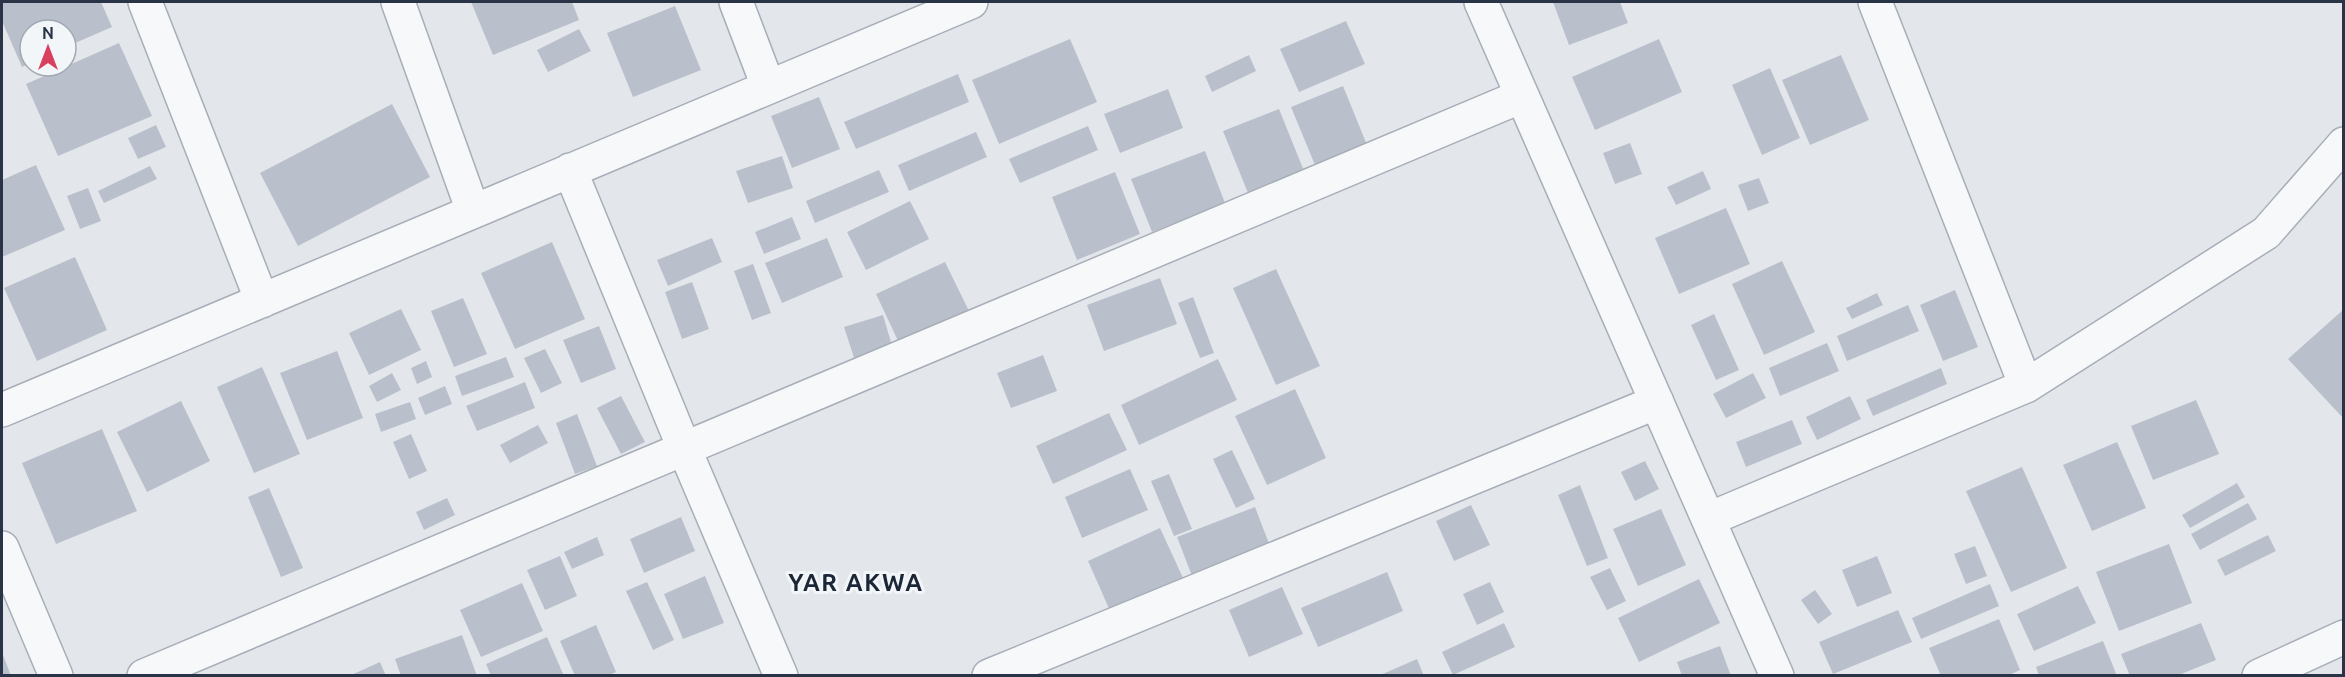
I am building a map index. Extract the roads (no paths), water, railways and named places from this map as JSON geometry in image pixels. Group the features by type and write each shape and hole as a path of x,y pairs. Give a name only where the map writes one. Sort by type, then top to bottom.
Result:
{"street":[{"path":"145,2 262,300"},
{"path":"398,2 473,211"},
{"path":"736,2 768,86"},
{"path":"2,411 971,2"},
{"path":"1481,2 1777,675"},
{"path":"1875,2 2026,386"},
{"path":"144,675 1522,96"},
{"path":"1709,519 2026,386 2266,233 2343,144"},
{"path":"570,170 684,448 781,675"},
{"path":"989,675 1657,402"},
{"path":"2,548 56,675"},
{"path":"2259,675 2343,637"}],"district":[{"name":"YAR AKWA","path":"856,582"}]}
